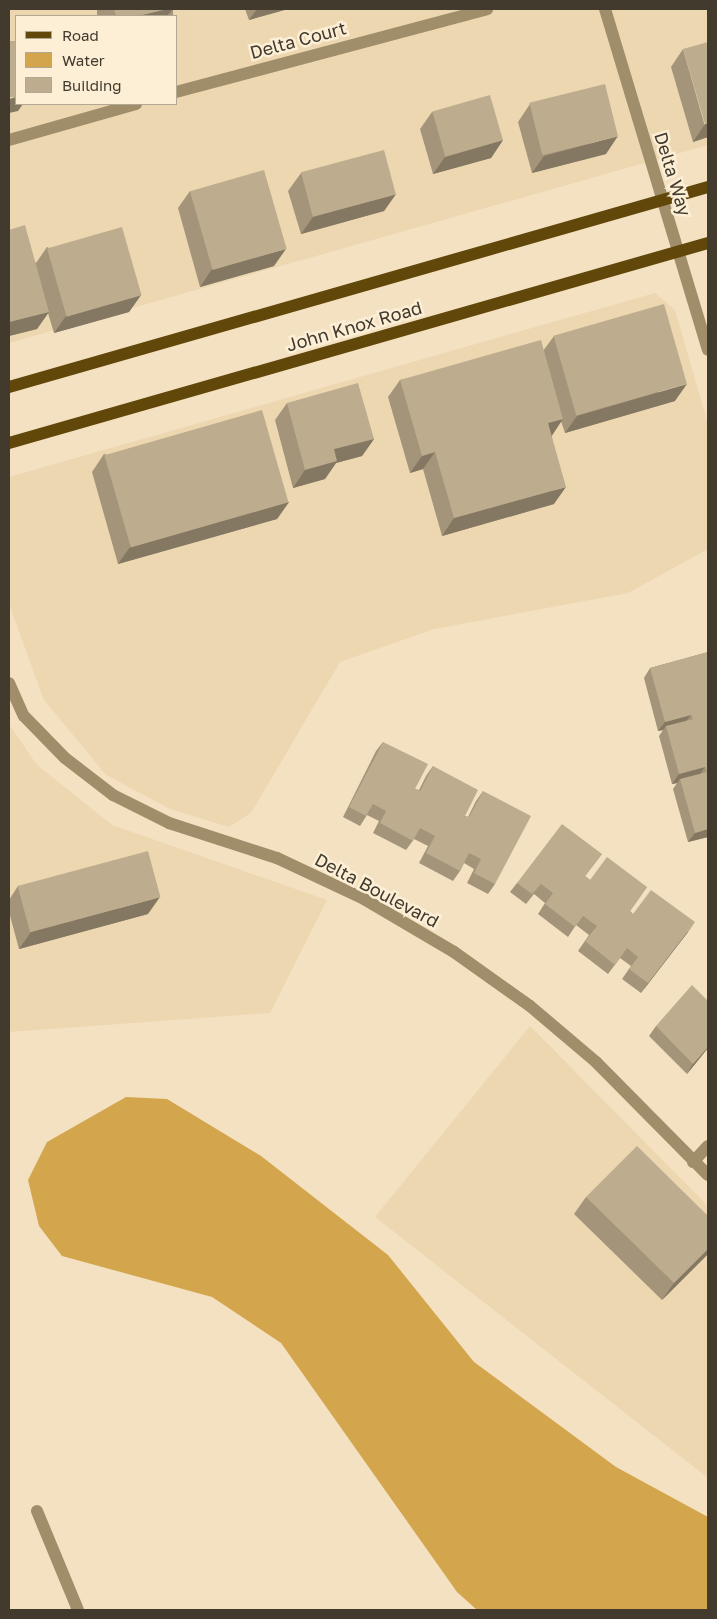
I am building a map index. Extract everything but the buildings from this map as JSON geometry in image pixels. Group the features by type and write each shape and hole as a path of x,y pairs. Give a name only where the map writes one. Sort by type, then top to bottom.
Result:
{"main road":[{"path":"9,387 708,187"},
{"name":"John Knox Road","path":"9,443 708,243"}],"street":[{"name":"Delta Court","path":"178,91 487,9"},
{"name":"Delta Way","path":"605,9 708,350"},
{"path":"9,140 132,105"},
{"name":"Delta Boulevard","path":"9,682 24,716 65,758 113,795 169,823 277,858 364,899 454,952 530,1006 596,1062 693,1162 708,1175"},
{"path":"693,1162 708,1146"},
{"path":"37,1510 78,1610"}],"shaded area":[{"path":"9,9 708,9 708,145 9,343"},
{"path":"655,293 675,310 708,424 708,549 628,593 434,629 340,662 251,813 229,827 170,809 106,775 44,700 9,604 9,477"},
{"path":"9,724 37,765 112,825 327,900 270,1013 9,1032"},
{"path":"530,1026 708,1206 708,1478 375,1217"}],"water":[{"path":"126,1097 167,1099 261,1156 388,1255 474,1362 616,1467 708,1517 708,1610 477,1610 457,1592 281,1343 212,1297 62,1256 39,1226 28,1180 47,1142"}]}
